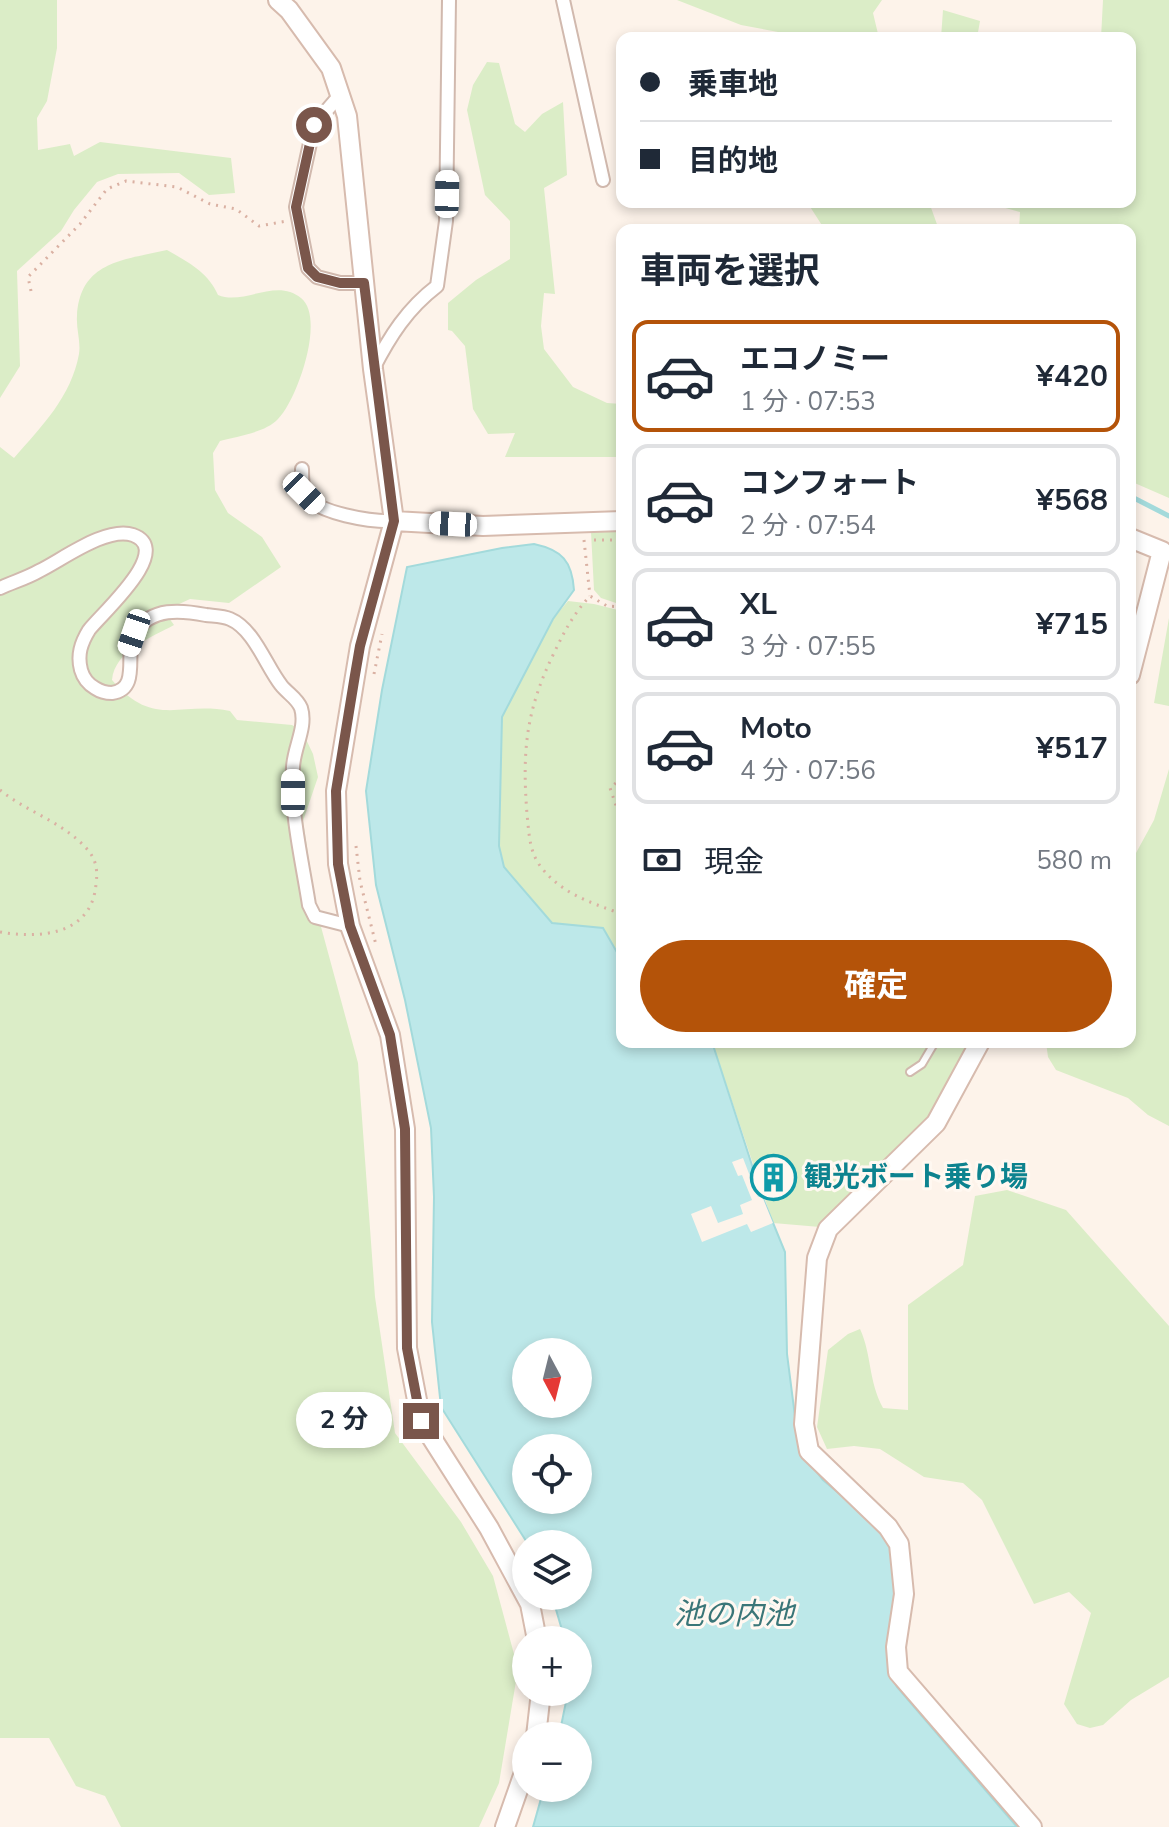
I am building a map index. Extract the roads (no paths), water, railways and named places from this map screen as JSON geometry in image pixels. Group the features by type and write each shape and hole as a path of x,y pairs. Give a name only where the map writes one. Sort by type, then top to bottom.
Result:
{"street":[{"path":"278,0 289,10 331,68 347,116 373,369 394,521 360,646 336,791 338,864 350,926 390,1035 405,1129 407,1348 421,1421 489,1528 530,1604 534,1626"},
{"path":"373,369 399,323 416,303 437,286 446,221 449,0"},
{"path":"563,0 603,180"},
{"path":"340,95 314,125 296,207 308,268 317,277 340,283 364,283"},
{"path":"302,469 304,493 316,506 373,522 483,526 616,521"},
{"path":"0,588 39,572 85,544 131,534 141,540 146,549 146,559 139,572 88,632 78,658 83,676 91,687 104,693 117,692 127,685 131,675 129,648 134,633 146,620 160,613 182,611 230,619 244,629 282,687 297,700 301,709 302,730 293,764 293,793 309,905 315,917 350,926"},
{"path":"1136,540 1166,552 1136,654"},
{"path":"977,1048 936,1123 828,1229 817,1258 804,1424 809,1451 888,1527 899,1544 904,1594 896,1647 898,1672 1032,1827"},
{"path":"505,1827 514,1802"}],"lane":[{"path":"910,1072 922,1064 931,1048"}],"water":[{"name":"池の内池","path":"534,544 564,558 571,571 574,590 553,619 502,717 499,846 504,867 552,923 603,928 616,951 616,1048 714,1048 762,1196 785,1252 787,1354 798,1440 823,1480 887,1533 896,1588 890,1674 897,1687 1017,1827 533,1827 540,1802 592,1802 592,1722 562,1722 565,1706 592,1706 592,1626 561,1626 556,1610 592,1610 592,1530 519,1530 441,1407 432,1322 434,1197 431,1128 405,1000 376,885 366,791 382,690 407,567"}],"waterway":[{"path":"1136,499 1169,516"}],"place":[{"name":"観光ボート乗り場","path":"773,1177"}]}
